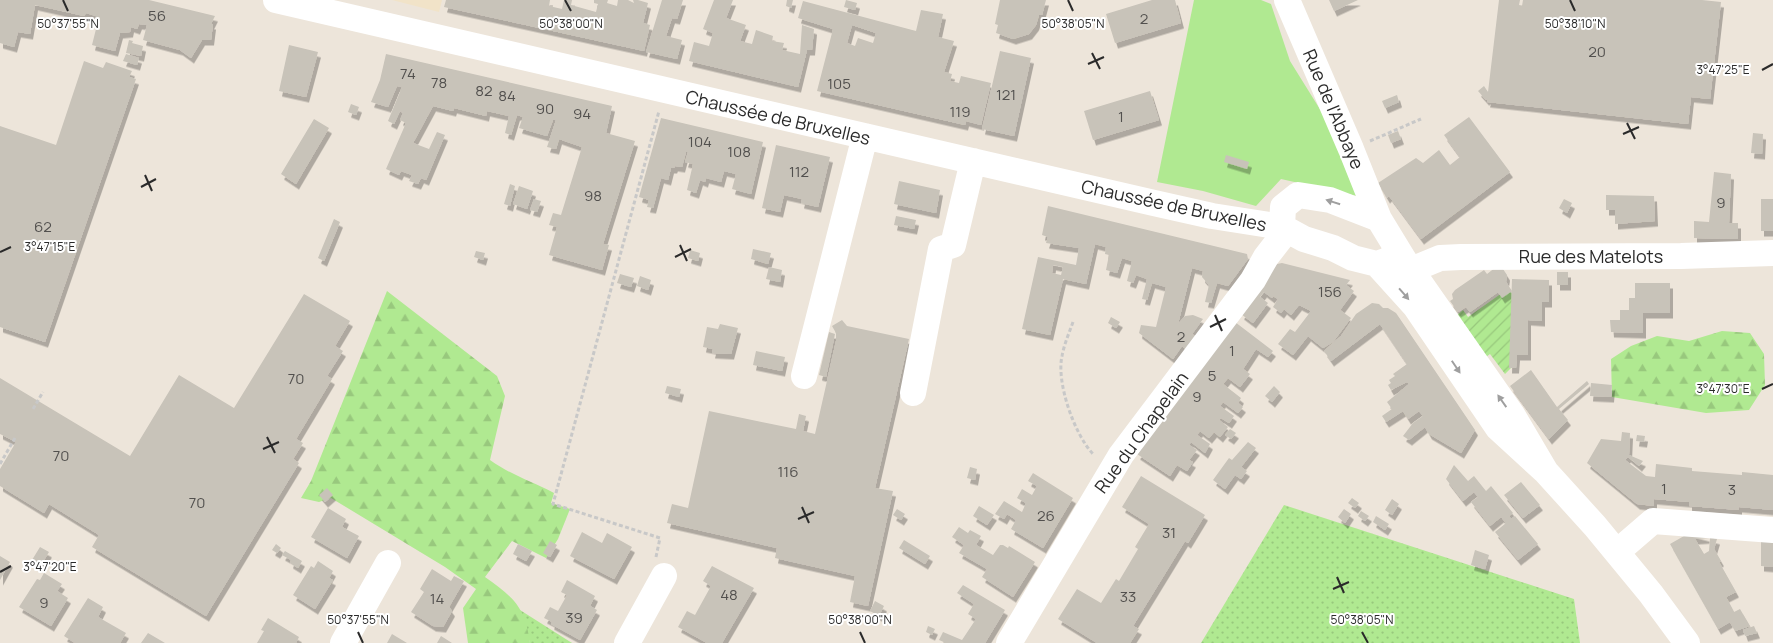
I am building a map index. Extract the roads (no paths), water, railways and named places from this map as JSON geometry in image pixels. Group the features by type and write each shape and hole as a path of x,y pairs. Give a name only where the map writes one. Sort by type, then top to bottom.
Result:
{"street":[{"name":"Chaussée de Bruxelles","path":"276,0 1212,216 1285,229 1353,258 1386,255"},
{"name":"Rue de l'Abbaye","path":"1287,0 1351,149 1378,219"},
{"path":"804,376 865,136"},
{"path":"913,393 942,249 953,245 973,161"},
{"name":"Chaussée de Bruxelles","path":"1285,229 1283,207 1298,195 1330,200 1378,219"},
{"path":"1378,219 1386,255 1415,306 1498,428 1546,472 1616,552 1687,643"},
{"name":"Rue du Chapelain","path":"1008,643 1113,468 1254,280 1266,257 1285,229"},
{"name":"Rue des Matelots","path":"1411,270 1440,258 1681,256 1773,253"},
{"path":"1386,255 1411,270 1513,416 1546,472"},
{"path":"1616,552 1652,521 1773,530"},
{"path":"343,643 388,563"},
{"path":"627,643 664,576"}]}
